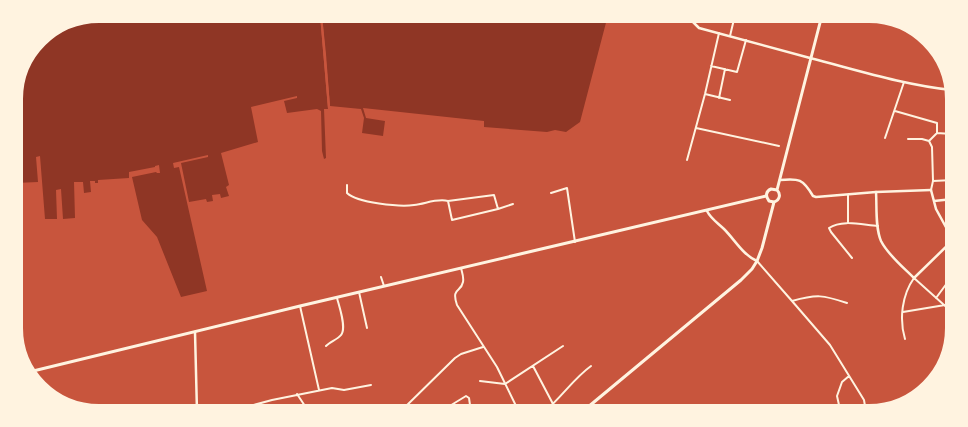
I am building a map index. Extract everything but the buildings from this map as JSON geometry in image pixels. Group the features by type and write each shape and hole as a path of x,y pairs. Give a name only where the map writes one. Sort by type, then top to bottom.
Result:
{"main road":[{"path":"693,22 700,28 810,58 904,82 945,89"},
{"path":"590,405 741,280 752,269 757,261 762,248 774,202 778,200 779,197 777,190 779,180 820,22"},
{"path":"779,180 791,179 804,183 813,196 816,197 876,192 931,190 936,209 946,227"},
{"path":"35,371 384,286 707,211 766,196 767,192 770,190 777,190"},
{"path":"876,192 880,236 886,249 914,278 946,247"},
{"path":"766,196 769,201 774,202"},
{"path":"934,201 946,200"},
{"path":"707,211 710,217 724,228 750,258 757,261"},
{"path":"195,332 198,405"}],"street":[{"path":"730,36 733,22"},
{"path":"687,160 705,94 719,33"},
{"path":"711,66 737,72 746,40"},
{"path":"719,98 725,69"},
{"path":"885,138 904,82"},
{"path":"705,94 730,100"},
{"path":"895,111 937,123 937,133 929,141"},
{"path":"696,128 779,146"},
{"path":"937,133 946,134"},
{"path":"908,139 922,139 929,141"},
{"path":"929,141 932,148 933,181 931,190"},
{"path":"933,181 946,180"},
{"path":"346,185 347,193 361,201 415,205 443,200 448,201 494,195 498,209"},
{"path":"550,193 567,188 575,242"},
{"path":"848,195 848,223"},
{"path":"448,201 452,220 513,204"},
{"path":"852,258 829,228 848,223 878,226"},
{"path":"757,261 830,345 864,400 865,405"},
{"path":"461,268 463,282 455,292 454,297 457,305 497,368 514,405"},
{"path":"381,277 384,286"},
{"path":"905,339 902,327 903,300 908,286 914,278 945,305"},
{"path":"936,298 946,284"},
{"path":"359,292 367,328"},
{"path":"792,301 814,296 822,296 847,303"},
{"path":"326,346 341,336 344,330 337,298"},
{"path":"903,312 945,305"},
{"path":"300,306 319,390"},
{"path":"480,381 504,384 564,346"},
{"path":"407,405 455,358 483,347"},
{"path":"533,366 553,404 582,373 591,366"},
{"path":"839,405 837,396 842,382 849,376"},
{"path":"254,405 319,390 332,388 344,390 371,386"},
{"path":"297,394 304,405"},
{"path":"450,405 466,396 469,398 470,405"}],"shaded area":[{"path":"99,22 321,22 328,109 324,109 326,158 324,159 322,151 321,111 317,109 287,113 284,101 297,98 297,96 251,107 258,142 221,153 229,185 226,187 229,196 221,198 220,194 212,195 213,201 207,202 206,199 189,202 181,163 208,157 208,155 173,163 174,168 179,167 207,291 181,297 157,237 142,220 132,177 156,172 160,173 159,165 129,172 129,178 98,180 98,183 95,183 95,181 90,181 91,192 84,193 83,182 74,182 75,218 63,219 61,189 56,190 57,219 45,219 40,156 36,157 38,182 22,183 22,94 25,79 32,60 44,44 60,32 84,23"},
{"path":"323,22 606,22 580,122 566,132 555,130 547,132 484,127 484,121 363,108 366,118 385,121 383,136 362,133 364,118 361,109 330,106"}],"pier":[{"path":"321,22 323,22 326,54 330,106 328,109"}]}
